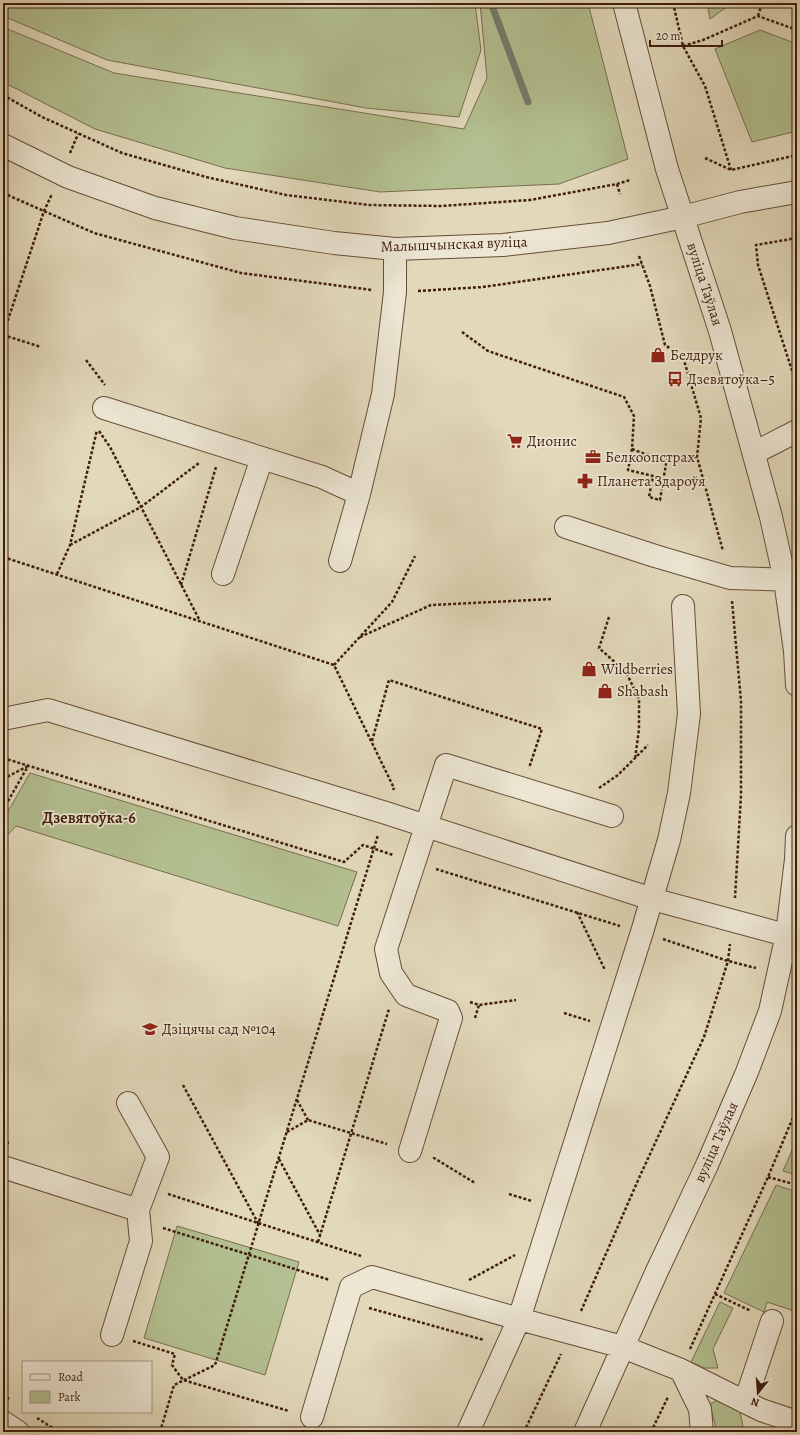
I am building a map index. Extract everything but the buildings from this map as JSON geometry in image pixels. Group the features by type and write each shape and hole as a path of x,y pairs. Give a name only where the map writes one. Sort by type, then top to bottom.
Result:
{"street":[{"name":"вуліца Таўлая","path":"624,3 665,163 720,331 771,517 791,580 797,685"},
{"name":"Малышчынская вуліца","path":"5,152 68,177 155,208 236,228 334,243 395,249 503,245 608,233 683,217 740,202 797,192"},
{"path":"340,562 359,494 382,394 394,292 395,249"},
{"path":"104,408 322,477 359,494"},
{"path":"754,453 797,431"},
{"path":"223,574 262,458"},
{"path":"566,527 655,556 730,578 791,580"},
{"path":"468,1432 519,1319 642,932 671,832 679,794 689,714 683,606"},
{"path":"3,719 48,710 386,814 652,899 792,936"},
{"path":"410,1151 451,1018 448,1011 406,995 391,972 386,949 446,765 612,816"},
{"name":"вуліца Таўлая","path":"585,1432 657,1271 707,1165 747,1072 770,1011 792,936 797,836"},
{"path":"112,1335 141,1241 139,1216 146,1187 158,1157 128,1103"},
{"path":"6,1177 139,1216"},
{"path":"312,1417 351,1287 372,1276 519,1319 623,1347 681,1370 761,1410 797,1422"},
{"path":"744,1402 772,1320"},
{"path":"681,1370 700,1409 702,1432"},
{"path":"3,1422 18,1432"}],"path":[{"path":"673,3 683,46 705,86 731,170"},
{"path":"758,16 762,3"},
{"path":"683,46 703,40 758,16 797,30"},
{"path":"3,95 42,117 122,153 206,177 286,195 369,205 441,206 530,200 617,184 630,180"},
{"path":"705,158 731,170 797,155"},
{"path":"617,184 620,194"},
{"path":"41,347 3,335 44,211"},
{"path":"797,238 756,245 758,265 797,386"},
{"path":"524,1432 571,1333 639,1178 704,1037 728,961 734,921 740,795 741,701 730,578 697,457 701,418 683,357 666,345 650,286 639,256"},
{"path":"462,332 488,351 624,397 634,416 632,449 628,470 653,476 649,497 660,500 667,458"},
{"path":"86,360 110,392 104,408"},
{"path":"57,574 70,545 97,430 110,447 200,621"},
{"path":"70,545 141,507 222,445"},
{"path":"181,585 222,445"},
{"path":"632,449 645,454 667,458 697,457"},
{"path":"334,665 392,602 416,556"},
{"path":"3,557 334,665 394,788 215,1365 174,1384 160,1432"},
{"path":"360,637 432,605 553,599"},
{"path":"609,616 599,648 626,672 639,699 639,729 635,759"},
{"path":"371,742 389,680 542,729 527,775"},
{"path":"595,790 618,775 648,745"},
{"path":"3,758 344,862 363,845 642,932 728,961"},
{"path":"3,778 28,766"},
{"path":"3,810 28,766"},
{"path":"577,912 608,974"},
{"path":"318,1242 397,982"},
{"path":"464,1000 479,1005 516,1000"},
{"path":"474,1020 479,1005"},
{"path":"564,1013 591,1021"},
{"path":"183,1085 259,1223"},
{"path":"296,1100 308,1120 350,1134 434,1158 475,1184"},
{"path":"651,1432 681,1370 768,1177 797,1108"},
{"path":"286,1133 308,1120"},
{"path":"3,1141 10,1144"},
{"path":"434,1158 436,1151"},
{"path":"278,1158 320,1235"},
{"path":"3,1205 6,1177"},
{"path":"768,1177 797,1186"},
{"path":"146,1187 362,1256"},
{"path":"509,1194 535,1202"},
{"path":"139,1216 249,1255 351,1287"},
{"path":"464,1282 515,1254"},
{"path":"715,1294 772,1320"},
{"path":"112,1335 176,1354 172,1365 183,1380"},
{"path":"35,1416 59,1432"}],"green space":[{"path":"3,3 475,3 481,50 459,117 366,108 107,60 3,16"},
{"path":"480,3 588,3 628,159 559,184 380,192 225,168 95,129 3,82 3,27 114,73 464,129 487,78"},
{"path":"707,3 732,3 710,19"},
{"path":"760,30 797,44 797,131 752,142 715,49"},
{"path":"30,773 357,872 338,926 16,826 3,840 3,820"},
{"path":"797,1139 797,1175 783,1171"},
{"path":"776,1185 797,1192 797,1312 767,1302 764,1312 724,1293"},
{"path":"177,1226 299,1262 265,1375 144,1338"},
{"path":"720,1302 733,1308 713,1349 718,1368 704,1368 691,1362"},
{"path":"718,1400 740,1411 744,1432 717,1432 710,1404"}],"waterway":[{"path":"491,3 528,102"}],"place":[{"name":"Белдрук","path":"658,355"},
{"name":"Дзевятоўка–5","path":"675,379"},
{"name":"Дионис","path":"515,441"},
{"name":"Белкоопстрах","path":"593,457"},
{"name":"Планета Здароўя","path":"585,481"},
{"name":"Wildberries","path":"589,669"},
{"name":"Shabash","path":"605,691"},
{"name":"Дзіцячы сад №104","path":"150,1029"}],"district":[{"name":"Дзевятоўка-6","path":"89,818"}]}
